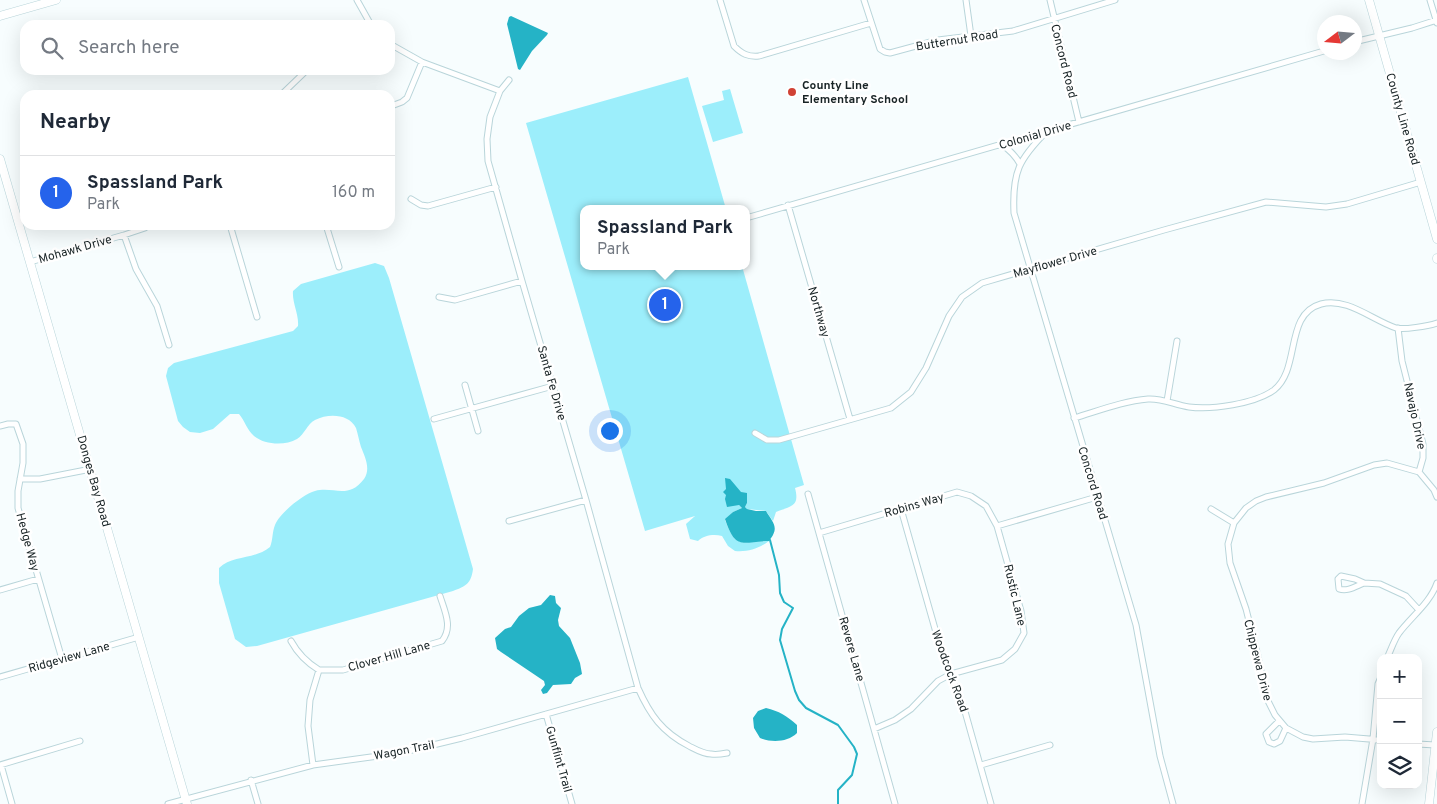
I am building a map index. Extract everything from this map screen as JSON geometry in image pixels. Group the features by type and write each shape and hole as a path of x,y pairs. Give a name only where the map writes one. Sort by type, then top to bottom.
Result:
{"street":[{"path":"0,16 56,0"},
{"path":"358,0 366,20"},
{"path":"720,0 734,46 750,57 871,23"},
{"name":"Butternut Road","path":"864,0 880,49 890,53 938,40 1013,31 1115,0"},
{"path":"966,0 971,36"},
{"name":"Concord Road","path":"1050,0 1079,122"},
{"name":"County Line Road","path":"1369,0 1437,239"},
{"path":"1362,40 1437,21 1430,0"},
{"path":"395,47 422,62 500,91"},
{"name":"Colonial Drive","path":"750,217 1317,53"},
{"path":"395,105 407,98 422,62"},
{"path":"286,90 302,75"},
{"name":"Santa Fe Drive","path":"510,80 500,91 490,117 487,138 488,161 638,688 646,706 658,723 674,738 695,749 710,754 727,754"},
{"name":"Concord Road","path":"1048,131 1026,153 1020,164 1013,189 1014,213 1136,625 1160,756 1173,804"},
{"path":"1001,144 1016,156 1020,164"},
{"name":"Donges Bay Road","path":"0,159 20,230"},
{"name":"Mayflower Drive","path":"755,433 767,440 774,440 892,408 911,392 926,368 949,316 962,297 982,283 1266,202 1326,207 1347,204 1421,182"},
{"path":"411,199 420,205 428,206 496,187"},
{"name":"Northway","path":"788,206 850,419"},
{"name":"Donges Bay Road","path":"20,230 91,469 186,802"},
{"name":"Mohawk Drive","path":"30,262 139,230"},
{"path":"231,230 257,317"},
{"path":"328,230 339,267"},
{"path":"124,235 136,269 157,306 169,345"},
{"path":"439,297 455,300 522,281"},
{"path":"1074,418 1135,401 1151,399 1189,407 1219,406 1253,400 1273,390 1284,379 1296,333 1305,313 1320,304 1338,302 1398,328 1437,323"},
{"name":"Navajo Drive","path":"1398,328 1402,361 1423,444 1423,458 1419,472"},
{"path":"1167,401 1176,341"},
{"path":"465,384 478,431"},
{"path":"434,419 553,386"},
{"name":"Hedge Way","path":"0,426 16,424 23,444 18,508 62,659"},
{"path":"1211,509 1234,522 1246,508 1266,497 1324,483 1374,465 1387,463 1419,472 1434,490 1437,497"},
{"path":"20,479 40,479 91,469"},
{"name":"Robins Way","path":"819,532 957,492 971,496 986,506 997,526"},
{"name":"Revere Lane","path":"808,494 895,804"},
{"path":"997,526 1097,498"},
{"path":"509,521 586,500"},
{"name":"Woodcock Road","path":"901,509 941,650 964,708 991,804"},
{"name":"Chippewa Drive","path":"1234,522 1228,544 1230,563 1246,610 1270,709 1286,728 1303,737 1313,739 1345,737 1377,739"},
{"name":"Rustic Lane","path":"874,729 895,720 911,709 938,681 951,674 1002,660 1015,649 1024,634 1021,611 997,526"},
{"path":"1364,583 1348,590 1342,590 1339,589 1338,579 1341,576 1364,583 1380,584 1406,596 1418,609"},
{"path":"0,590 38,579"},
{"path":"1389,654 1398,635 1418,609 1431,599 1437,583"},
{"name":"Clover Hill Lane","path":"319,670 343,670 442,641 447,634 449,626 440,596"},
{"name":"Ridgeview Lane","path":"0,677 139,637"},
{"path":"291,641 306,662 319,670 310,700 308,726 313,765"},
{"name":"Wagon Trail","path":"168,804 186,802 251,780 313,765 400,753 462,738 638,688"},
{"path":"1362,804 1374,739 1377,698"},
{"name":"Gunflint Trail","path":"546,714 572,804"},
{"path":"1280,721 1266,734 1268,742 1274,744 1280,741 1286,728"},
{"path":"1429,804 1437,732"},
{"path":"12,804 0,765 80,741"},
{"path":"1422,744 1435,746"},
{"path":"981,765 1050,745"},
{"path":"251,780 258,804"}],"shaded area":[{"path":"511,16 548,33 532,51 520,70 518,69 507,24"},
{"path":"688,77 725,205 580,205 580,270 743,270 804,485 795,488 796,499 793,505 776,512 773,521 766,511 747,509 745,507 747,503 739,505 742,508 733,512 725,520 729,530 737,540 747,543 769,541 761,546 744,551 735,551 728,546 722,536 703,537 698,541 690,539 686,524 695,516 645,531 526,123"},
{"path":"730,89 743,133 713,142 702,106 724,100 722,91"},
{"path":"375,263 384,266 389,278 473,569 471,578 465,586 453,591 257,646 246,647 235,639 219,583 219,568 231,561 257,554 270,547 277,521 286,510 304,496 322,490 346,491 358,485 366,475 366,459 353,423 344,417 338,416 326,416 315,420 297,439 281,444 269,443 254,436 239,414 230,414 213,429 200,433 190,432 178,421 166,376 168,368 174,363 293,331 298,326 298,322 293,291 301,284"},
{"path":"725,478 730,479 741,492 747,493 745,507 747,509 766,511 775,529 769,541 747,543 737,540 733,536 725,519 733,512 742,508 739,505 727,507 726,495 723,492 726,489"},
{"path":"550,595 555,596 556,603 561,608 558,620 559,626 570,638 580,663 582,674 575,678 571,684 553,685 547,693 543,694 541,690 545,685 544,681 497,649 495,638 505,629 511,627 519,616 529,608 541,605"},
{"path":"766,708 786,716 797,725 797,733 780,741 760,738 754,728 753,718 758,711"}],"waterway":[{"path":"770,540 779,575 780,593 784,602 793,608 782,629 780,640 795,691 799,700 806,708 838,725 857,754 852,775 838,790 838,804"}],"place":[{"name":"County Line Elementary School","path":"792,92"},
{"name":"Spassland Park","path":"665,305"}]}
